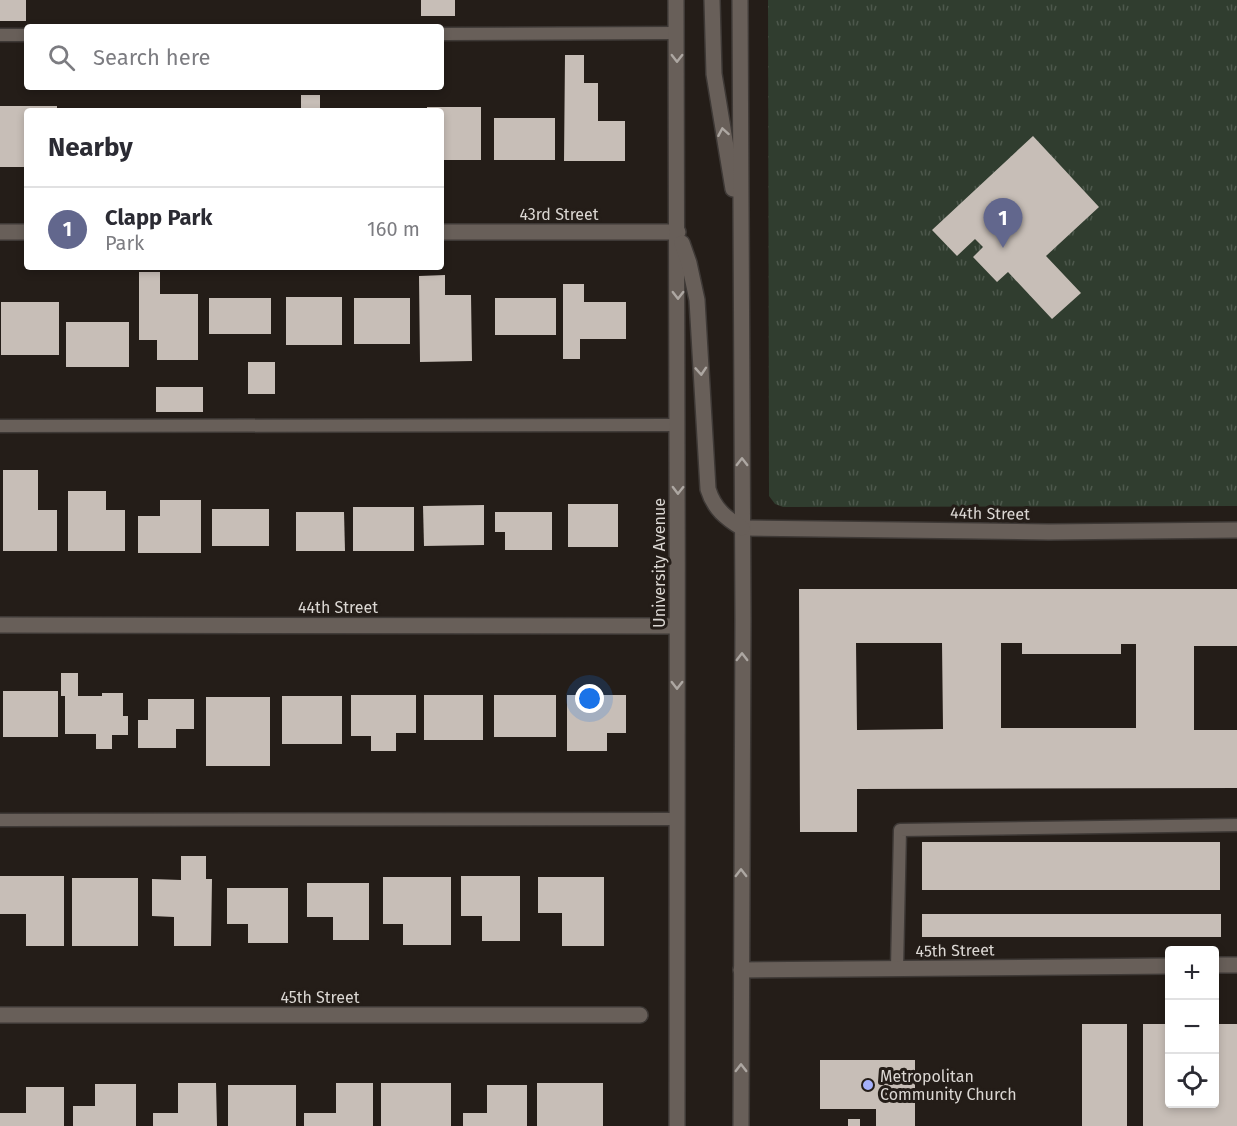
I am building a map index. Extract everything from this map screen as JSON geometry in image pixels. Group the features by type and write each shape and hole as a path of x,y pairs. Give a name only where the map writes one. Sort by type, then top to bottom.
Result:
{"main road":[{"name":"University Avenue","path":"676,0 677,1126"},
{"path":"712,0 714,74 740,231"},
{"path":"740,0 741,1126"},
{"path":"0,232 24,232"},
{"name":"43rd Street","path":"444,232 678,232"},
{"path":"678,232 689,263 697,300 708,489 710,498 720,513 742,528"},
{"name":"44th Street","path":"742,528 1050,532 1237,530"},
{"name":"44th Street","path":"0,625 676,626"},
{"path":"1219,965 1237,965"},
{"name":"45th Street","path":"741,970 1165,966"},
{"name":"45th Street","path":"0,1015 640,1016"}],"lane":[{"path":"444,34 676,33"},
{"path":"0,35 24,35"},
{"path":"0,426 678,425"},
{"path":"0,820 677,819"},
{"path":"897,969 900,830 1237,825"}],"green space":[{"path":"768,0 1237,0 1237,506 783,507 775,504 769,496"}],"building":[{"path":"0,0 26,0 26,21 0,21"},
{"path":"421,0 455,0 455,16 421,16"},
{"path":"565,55 584,55 584,83 598,83 598,121 625,121 625,161 564,161"},
{"path":"301,95 320,95 320,108 301,108"},
{"path":"0,106 57,106 57,108 24,108 24,167 0,167"},
{"path":"481,107 481,160 444,160 444,108 427,108"},
{"path":"494,118 555,118 555,160 494,160"},
{"path":"1033,136 1099,207 1046,256 1081,293 1052,319 1008,272 997,282 973,257 983,247 975,239 957,256 932,230"},
{"path":"139,272 160,272 160,294 198,294 198,360 157,360 157,340 139,340"},
{"path":"445,275 445,295 471,295 472,361 420,362 419,276"},
{"path":"563,284 584,284 584,302 626,302 626,339 580,339 580,359 563,359"},
{"path":"286,297 342,297 342,345 286,345"},
{"path":"209,298 271,298 271,334 209,334"},
{"path":"354,298 410,298 410,344 354,344"},
{"path":"495,298 556,298 556,335 495,335"},
{"path":"1,302 59,302 59,355 1,355"},
{"path":"66,322 129,322 129,367 66,367"},
{"path":"248,362 275,362 275,394 248,394"},
{"path":"156,387 203,387 203,412 156,412"},
{"path":"3,470 38,470 38,510 57,510 57,551 3,551"},
{"path":"68,491 106,491 106,510 125,510 125,551 68,551"},
{"path":"160,500 201,500 201,553 138,553 138,516 160,516"},
{"path":"568,504 618,504 618,547 568,547"},
{"path":"484,505 484,545 424,546 423,506"},
{"path":"353,507 414,507 414,551 353,551"},
{"path":"212,509 269,509 269,546 212,546"},
{"path":"296,512 344,512 345,551 296,551"},
{"path":"495,512 552,512 552,550 505,550 505,532 495,532"},
{"path":"799,589 1237,589 1237,646 1194,646 1194,730 1237,730 1237,788 857,789 857,832 800,832","holes":["856,643 942,643 943,729 857,730","1001,643 1022,643 1022,654 1121,654 1121,644 1136,644 1136,728 1001,728"]},
{"path":"61,673 78,673 78,696 123,693 123,716 128,716 128,735 112,735 112,749 96,749 96,734 65,734 65,696 61,696"},
{"path":"3,691 58,691 58,737 3,737"},
{"path":"351,695 416,695 416,733 396,733 396,751 371,751 371,736 351,736"},
{"path":"424,695 483,695 483,740 424,740"},
{"path":"494,695 556,695 556,737 494,737"},
{"path":"567,695 626,695 626,733 607,733 607,751 567,751"},
{"path":"282,696 342,696 342,744 282,744"},
{"path":"206,697 270,697 270,766 206,766"},
{"path":"148,699 194,699 194,729 176,729 176,748 138,748 138,720 148,720"},
{"path":"922,842 1220,842 1220,890 922,890"},
{"path":"181,856 206,856 206,879 212,879 211,946 174,946 174,917 152,916 152,879 181,880"},
{"path":"0,876 64,876 64,946 26,946 26,914 0,914"},
{"path":"461,876 520,876 520,941 482,941 482,916 461,916"},
{"path":"383,877 451,877 451,945 403,945 403,924 383,924"},
{"path":"538,877 604,877 604,946 562,946 562,913 538,913"},
{"path":"72,878 138,878 138,946 72,946"},
{"path":"307,883 369,883 369,940 333,940 333,917 307,917"},
{"path":"227,888 288,888 288,943 248,943 248,924 227,924"},
{"path":"922,914 1221,914 1221,937 922,937"},
{"path":"1082,1024 1127,1024 1127,1126 1082,1126"},
{"path":"1143,1024 1165,1024 1165,1108 1219,1108 1219,1024 1237,1024 1237,1126 1143,1126"},
{"name":"Metropolitan Community Church","path":"820,1060 915,1060 915,1126 876,1126 876,1109 820,1109"},
{"path":"178,1083 216,1083 217,1126 153,1126 153,1113 178,1113"},
{"path":"336,1083 373,1083 373,1126 304,1126 304,1113 336,1113"},
{"path":"381,1083 451,1083 451,1126 381,1126"},
{"path":"537,1083 603,1083 603,1126 537,1126"},
{"path":"95,1084 136,1084 136,1126 73,1126 73,1106 95,1106"},
{"path":"228,1085 296,1085 296,1126 228,1126"},
{"path":"487,1085 527,1085 527,1126 463,1126 463,1113 487,1113"},
{"path":"26,1087 64,1087 64,1126 0,1126 0,1113 26,1113"},
{"path":"848,1119 860,1119 860,1126 848,1126"}],"place":[{"name":"Clapp Park","path":"1003,248"},
{"name":"Metropolitan Community Church","path":"868,1085"}]}
